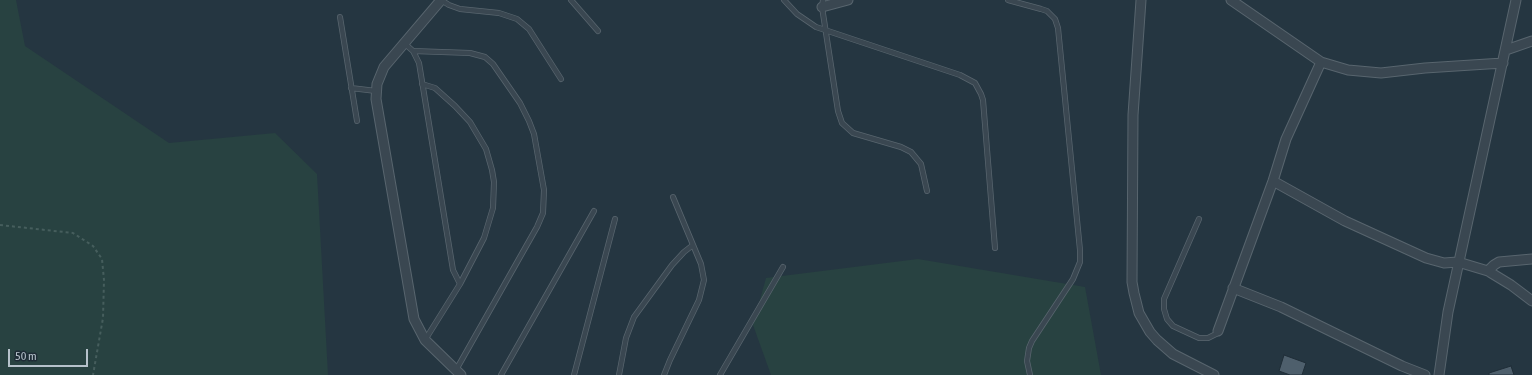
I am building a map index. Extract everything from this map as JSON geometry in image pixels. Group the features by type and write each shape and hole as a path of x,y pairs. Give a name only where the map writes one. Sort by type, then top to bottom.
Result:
{"street":[{"path":"441,0 384,67 380,75 376,91 376,99 412,311 417,327 425,340 458,373"},
{"path":"823,3 848,0"},
{"path":"1140,0 1133,115 1132,282 1134,293 1139,313 1150,332 1157,340 1174,354 1214,375"},
{"path":"1231,0 1321,62 1348,70 1381,73 1425,68 1503,63"},
{"path":"1439,375 1443,338 1458,262 1516,0"},
{"path":"1506,50 1532,42"},
{"path":"1218,331 1273,181 1286,138 1321,62"},
{"path":"1273,181 1345,221 1426,258 1444,263 1458,262 1488,271 1505,281 1532,301"},
{"path":"1488,271 1499,262 1532,258"},
{"path":"1233,288 1281,307 1402,366 1425,375"}],"lane":[{"path":"441,0 460,9 499,13 517,19 530,29 562,79"},
{"path":"571,0 598,31"},
{"path":"784,0 797,14 816,27 965,77 975,83 983,100 995,248"},
{"path":"1008,0 1047,12 1054,19 1058,28 1080,250 1080,262 1073,279 1032,341 1029,348 1027,361 1030,375"},
{"path":"823,3 838,112 842,123 853,133 901,147 911,152 921,164 927,191"},
{"path":"340,17 357,121"},
{"path":"404,43 413,51 419,63 453,270 460,284"},
{"path":"413,51 470,53 485,58 493,64 520,103 530,121 534,134 544,190 544,206 540,220 458,373"},
{"path":"422,84 435,88 470,122 486,149 492,170 494,195 489,223 484,238 460,284 425,340"},
{"path":"351,88 376,91"},
{"path":"664,375 699,300 703,287 703,272 673,197"},
{"path":"501,375 594,211"},
{"path":"574,375 615,219"},
{"path":"1199,219 1164,299 1164,309 1167,319 1173,326 1199,338 1212,337 1218,331"},
{"path":"619,375 626,338 634,318 672,265 693,245"},
{"path":"720,375 784,266"}],"path":[{"path":"0,225 73,233 93,246 102,259 104,280 103,318 93,375"}],"green space":[{"path":"0,0 16,0 25,46 169,143 275,133 317,174 328,375 0,375"},
{"path":"918,259 1085,287 1101,375 771,375 753,325 766,278"}],"building":[{"path":"1284,355 1306,363 1302,375 1290,375 1279,371"},
{"path":"1511,366 1514,375 1489,375 1489,373"}]}
